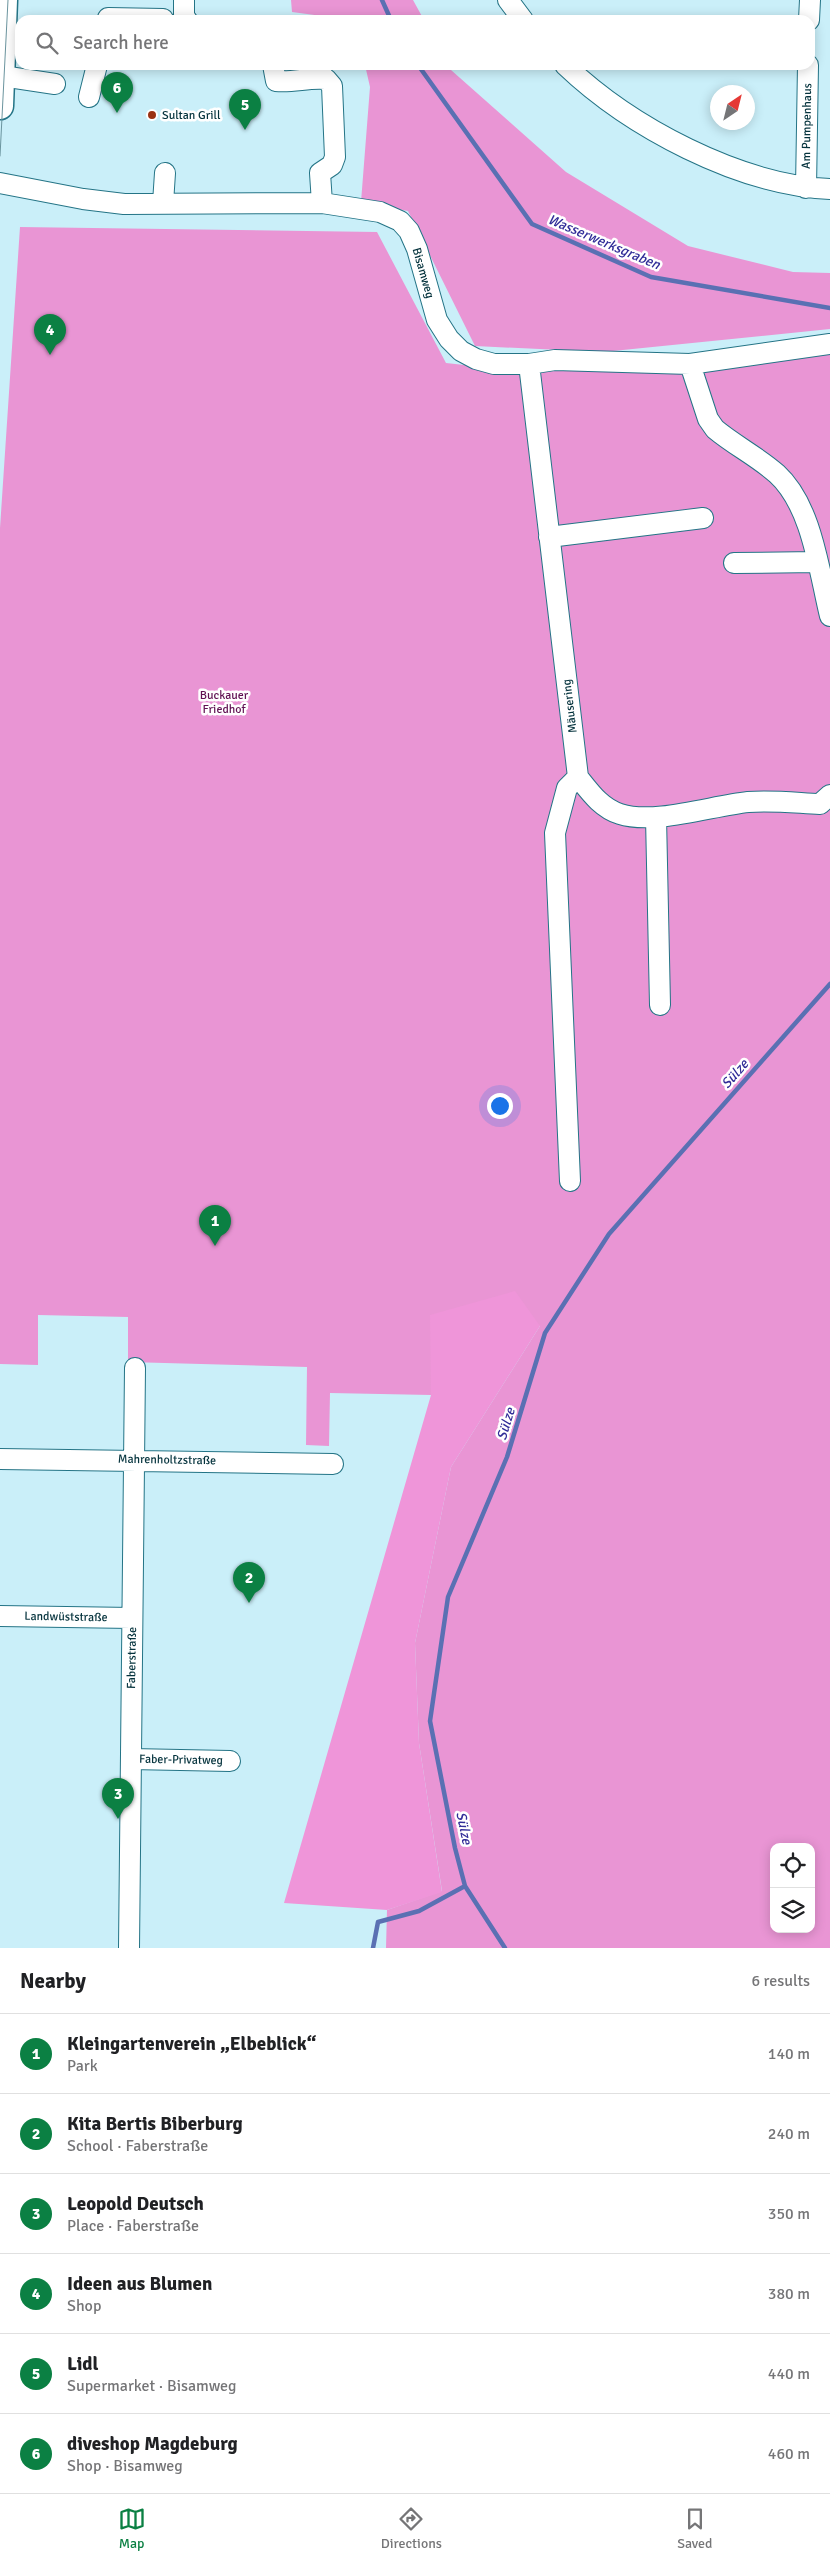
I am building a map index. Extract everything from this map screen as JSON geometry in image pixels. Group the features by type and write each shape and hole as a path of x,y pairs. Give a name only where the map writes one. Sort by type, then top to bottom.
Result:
{"main road":[{"path":"0,106 2,22"}],"street":[{"path":"184,0 186,15"},
{"path":"508,0 519,15"},
{"path":"809,15 810,0"},
{"path":"89,98 96,70"},
{"path":"274,70 276,81 290,82 314,78 326,79 332,86 334,157 332,165 320,173 322,204"},
{"path":"570,70 589,88 637,122 690,149 745,171 806,188 830,188"},
{"name":"Am Pumpenhaus","path":"806,188 808,70"},
{"path":"2,76 55,84"},
{"path":"163,203 165,173"},
{"name":"Bisamweg","path":"0,183 102,202 322,204 380,212 400,221 410,232 417,249 437,320 449,339 461,351 476,359 494,364 528,364 556,360 690,364 830,344"},
{"name":"Mäusering","path":"528,364 578,777"},
{"path":"690,364 708,419 715,429 777,474 797,499 807,524 830,616"},
{"path":"549,537 703,518"},
{"path":"734,564 816,562"},
{"path":"570,1181 555,833 567,788 578,777 607,809 634,818 656,817 749,802 820,804 830,795"},
{"path":"656,817 660,1005"},
{"name":"Faberstraße","path":"129,1948 135,1368"},
{"name":"Mahrenholtzstraße","path":"0,1459 134,1459 333,1464"},
{"name":"Landwüststraße","path":"0,1616 132,1618"},
{"name":"Faber-Privatweg","path":"131,1759 230,1761"}],"green space":[{"path":"291,0 413,0 421,15 314,15 292,12"},
{"path":"366,70 451,70 566,172 688,246 793,272 830,273 830,329 603,352 475,346 408,211 361,202 370,87"},
{"name":"Buckauer Friedhof","path":"20,227 377,232 446,363 528,372 728,365 830,351 830,1948 386,1948 387,1910 442,1891 419,1743 415,1643 451,1467 540,1326 431,1315 431,1395 330,1393 329,1446 306,1445 307,1367 128,1362 128,1317 38,1315 38,1365 0,1364 0,528"}],"shaded area":[{"path":"515,1291 540,1326 451,1467 415,1643 419,1743 442,1892 387,1910 284,1903 431,1395 430,1315"}],"waterway":[{"name":"Wasserwerksgraben","path":"382,0 389,15"},
{"name":"Wasserwerksgraben","path":"422,70 532,224 651,277 830,308"},
{"name":"Sülze","path":"505,1948 465,1886 455,1848 430,1721 448,1597 507,1457 545,1333 609,1234 830,984"},
{"path":"373,1948 378,1922 419,1911 465,1886"}],"tram line":[{"path":"0,156 8,0"}],"place":[{"name":"diveshop Magdeburg","path":"117,113"},
{"name":"Sultan Grill","path":"152,115"},
{"name":"Lidl","path":"245,130"},
{"name":"Ideen aus Blumen","path":"50,355"},
{"name":"Kleingartenverein „Elbeblick“","path":"215,1246"},
{"name":"Kita Bertis Biberburg","path":"249,1603"},
{"name":"Leopold Deutsch","path":"118,1819"}]}
